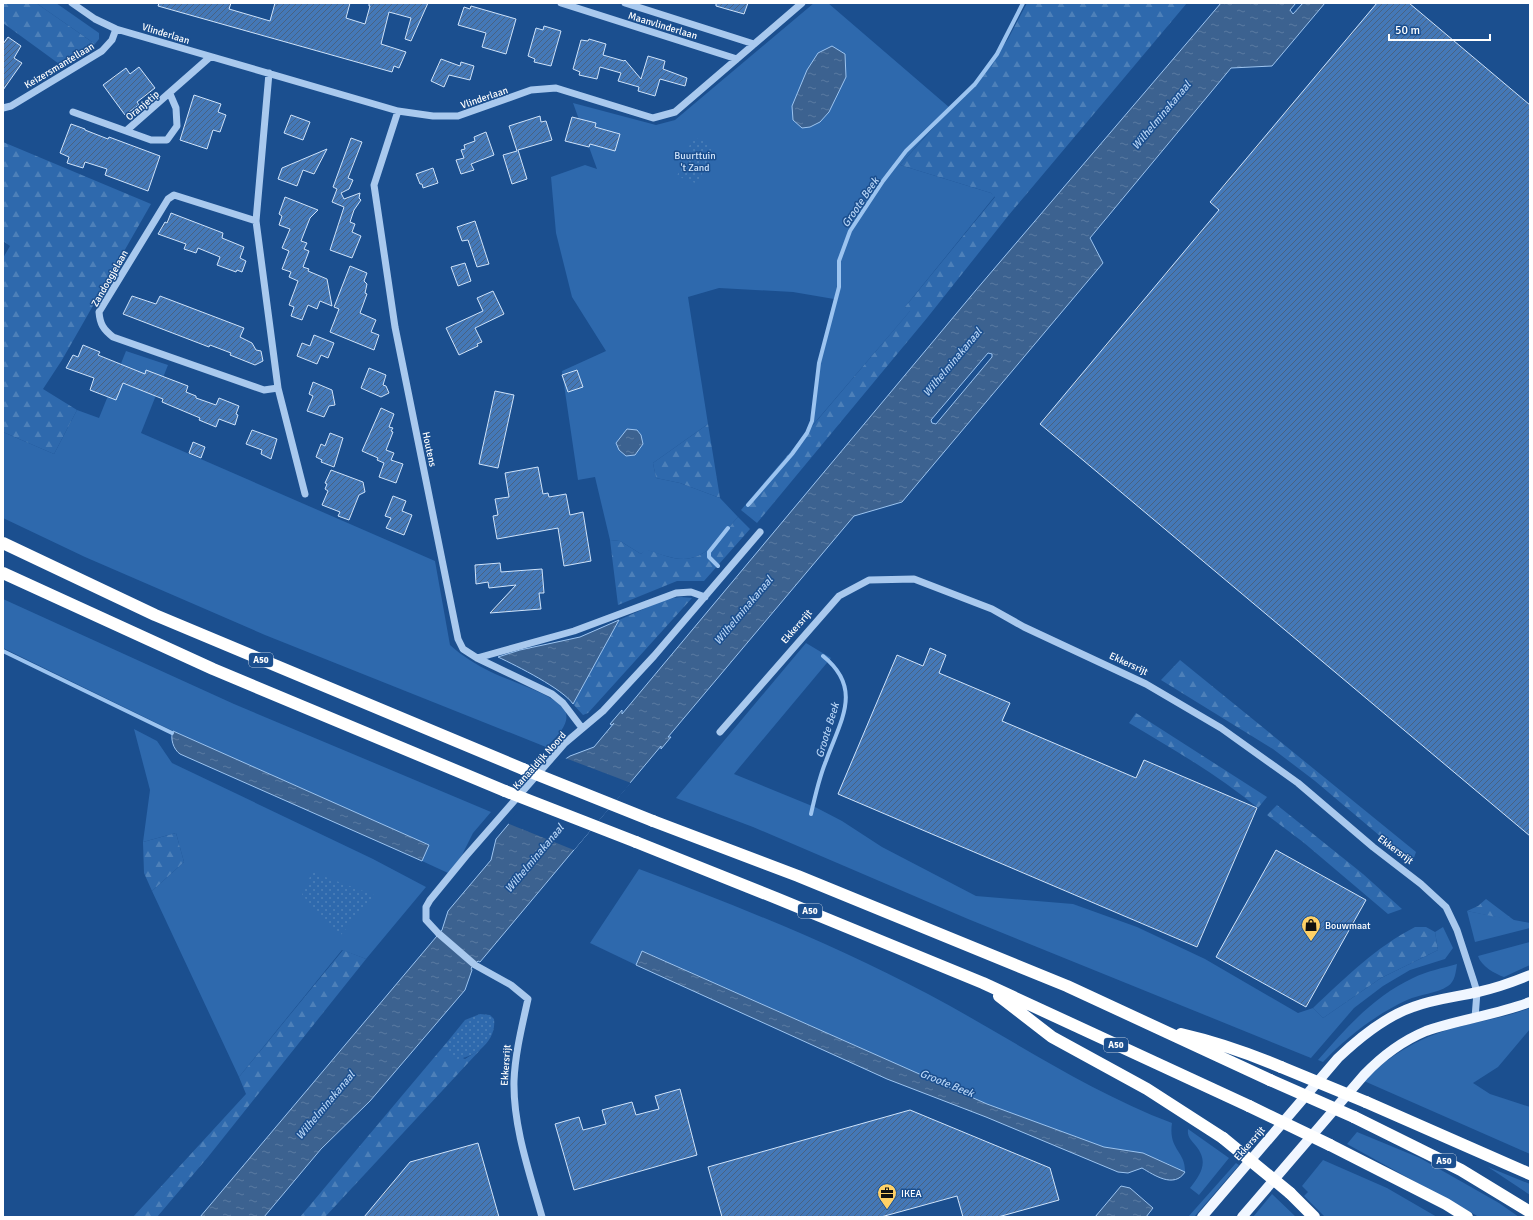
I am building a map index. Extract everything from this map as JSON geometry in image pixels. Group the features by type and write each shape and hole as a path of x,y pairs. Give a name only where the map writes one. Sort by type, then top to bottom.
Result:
{"highway":[{"name":"A50","path":"3,543 155,615 523,769 653,821 798,876 963,942 1067,986 1270,1080 1354,1117 1461,1170 1530,1212"},
{"name":"A50","path":"3,573 213,669 505,791 776,898 983,983 1330,1145 1446,1204 1467,1217"},
{"name":"A50","path":"983,983 1052,1037 1147,1089 1222,1138 1269,1174 1314,1217"},
{"name":"A50","path":"1159,1029 1217,1043 1251,1054 1366,1102 1530,1174"}],"main road":[{"name":"Ekkersrijt","path":"1202,1217 1338,1058 1353,1043 1379,1024 1411,1008 1442,998 1505,985 1530,975"},
{"path":"1242,1217 1379,1059 1403,1042 1427,1031 1530,1002"}],"street":[{"name":"Vlinderlaan","path":"72,3 95,19 116,29 398,111 433,116 458,116 531,90 556,88 653,118 675,112 802,3"},
{"name":"Maanvlinderlaan","path":"561,3 737,59"},
{"name":"Maanvlinderlaan","path":"625,3 754,44"},
{"name":"Keizersmantellaan","path":"3,108 11,106 102,50 112,40 116,29"},
{"name":"Oranjetip","path":"126,131 170,94 210,57"},
{"path":"269,73 256,221 278,388 305,494"},
{"name":"Oranjetip","path":"73,112 151,140 167,140 177,126 176,108 170,94"},
{"name":"Houtens","path":"398,111 374,184 395,327 458,639 463,649 477,658 552,694 563,703 582,728"},
{"name":"Zandoogjelaan","path":"256,221 174,195 168,199 99,312 100,322 104,330 114,337 264,390 278,388"},
{"name":"Kanaaldijk Noord","path":"475,966 438,933 426,920 426,907 466,856 565,743 603,711 760,532"},
{"name":"Ekkersrijt","path":"720,732 839,596 869,580 914,579 992,609 1024,627 1146,684 1221,728 1298,784 1373,847 1421,884 1446,907 1458,930 1477,992 1475,1018"},
{"path":"477,658 574,631 676,594 691,592 704,597"},
{"name":"Ekkersrijt","path":"475,966 511,984 528,999 519,1039 514,1082 518,1118 524,1151 542,1217"}],"green space":[{"path":"3,3 36,3 95,44 62,66 3,23"},
{"path":"36,3 56,3 99,33 99,39 95,44"},
{"path":"814,3 828,3 950,108 900,165 991,193 995,196 905,307 911,310 812,426 820,362 834,299 793,292 719,288 688,297 708,424 653,463 656,478 680,483 720,498 738,517 711,547 698,556 680,559 645,550 641,554 620,541 610,540 595,477 578,480 562,371 606,351 572,297 556,233 551,177 585,165 597,169 573,103 656,125 675,120"},
{"path":"1027,3 1187,3 1008,216 927,318 757,523 741,510 910,311 905,307 995,197 991,193 900,165 992,62 1008,39"},
{"name":"Buurttuin 't Zand","path":"693,137 713,145 698,184 677,176"},
{"path":"3,142 151,204 62,360 43,389 77,410 54,454 3,432 3,258 10,246 3,241"},
{"path":"126,351 168,365 141,433 435,561 450,645 465,657 486,669 542,693 559,704 564,709 566,719 565,725 554,740 546,747 265,635 85,557 3,518 3,432 54,454 77,410 99,418"},
{"path":"708,424 720,498 680,483 656,478 653,463"},
{"path":"738,517 750,529 704,581 677,581 618,605 610,540 620,541 641,554 645,549 674,558 686,559 698,556 705,552 723,535"},
{"path":"681,597 692,598 588,713 583,715 573,704 619,620 666,599"},
{"path":"3,599 234,704 491,812 473,833 461,857 448,873 422,861 429,845 173,731 3,648"},
{"path":"806,643 831,658 734,774 817,808 842,821 882,847 976,896 1073,904 1137,927 1205,959 1298,1013 1313,1008 1323,1018 1381,978 1438,950 1435,932 1443,927 1453,948 1445,959 1410,970 1383,986 1354,1008 1311,1058 968,919 753,827 676,798"},
{"path":"1180,660 1416,852 1412,863 1315,781 1273,749 1161,680"},
{"path":"1136,713 1267,797 1258,808 1211,773 1129,723"},
{"path":"134,729 157,741 172,763 373,859 426,887 366,959 342,950 239,1077 152,891 184,862 176,833 143,842 150,790"},
{"path":"1277,805 1363,874 1402,909 1388,914 1303,842 1267,815"},
{"path":"176,833 184,862 152,891 144,873 143,842"},
{"path":"639,869 786,927 858,959 928,994 1078,1079 1140,1110 1172,1123 1172,1139 1183,1159 1185,1172 1164,1162 1132,1151 1104,1147 987,1104 643,951 636,965 590,943"},
{"path":"312,872 374,895 340,936 302,895"},
{"path":"1486,899 1515,921 1467,911 1478,906"},
{"path":"1467,911 1530,923 1530,928 1475,942"},
{"path":"1415,927 1426,927 1435,932 1438,950 1381,978 1323,1018 1313,1008 1349,974 1374,954 1387,944"},
{"path":"1530,942 1530,965 1504,977 1485,966 1478,956"},
{"path":"343,950 366,959 208,1157 157,1217 133,1217 246,1094 239,1077"},
{"path":"1457,964 1454,979 1448,986 1438,991 1407,1000 1384,1012 1342,1043 1323,1062 1318,1060 1361,1014 1373,1003 1399,985 1429,972"},
{"path":"1530,1008 1530,1029 1498,1067 1473,1083 1490,1094 1530,1107 1530,1154 1364,1081 1385,1062 1409,1046 1434,1034"},
{"path":"480,1014 490,1015 494,1019 492,1035 483,1047 476,1052 469,1056 454,1059 448,1051 448,1041 465,1020"},
{"path":"448,1041 448,1051 465,1059 481,1049 325,1217 300,1217"},
{"path":"1188,1129 1229,1158 1199,1195 1190,1188 1202,1168 1202,1157 1189,1136"},
{"path":"1357,1132 1420,1158 1499,1203 1519,1217 1479,1217 1347,1144"},
{"path":"1323,1160 1387,1188 1437,1217 1325,1217 1304,1196 1308,1192 1302,1186"},
{"path":"1236,1163 1239,1165 1194,1217 1188,1217"},
{"path":"1488,1167 1530,1184 1530,1195"},
{"path":"1272,1194 1296,1217 1253,1217"}],"water":[{"name":"Wilhelminakanaal","path":"1221,3 1296,3 1290,10 1293,14 1303,3 1325,3 1272,66 1231,68 1090,238 1103,263 902,502 854,516 668,737 671,737 661,749 661,746 480,962 478,961 471,968 472,970 465,990 370,1101 321,1149 264,1217 200,1217 442,930 448,911 491,860 496,839 561,762 570,756 594,747 614,723 612,725 610,724 622,710 622,714 976,290","holes":["988,353 992,354 992,357 936,424 932,423 931,420"]},
{"path":"832,46 845,54 846,77 829,112 820,122 810,127 802,128 793,120 792,106 807,70 818,53"},
{"path":"627,429 637,430 641,435 643,444 635,455 626,456 619,450 616,443"},
{"path":"619,620 573,704 568,698 550,685 498,657 520,650 580,637"},
{"path":"173,731 429,845 422,861 180,754 173,743"},
{"path":"642,951 987,1104 1104,1147 1143,1153 1185,1172 1175,1180 1170,1180 1158,1177 1142,1168 1128,1173 1118,1172 986,1117 887,1079 636,965"},
{"path":"1121,1186 1130,1188 1153,1208 1146,1217 1095,1217"}],"pier":[{"path":"565,758 631,783 574,850 507,823 560,761"}],"building":[{"path":"159,3 231,3 229,9 270,21 275,3 350,3 346,18 365,24 370,6 369,3 428,3 411,41 405,39 411,18 389,12 381,44 406,52 399,68 394,66 392,72 158,6"},
{"path":"716,3 748,3 744,14 716,6"},
{"path":"1377,3 1409,3 1530,105 1530,836 1040,424 1219,210 1210,202"},
{"path":"471,6 516,19 506,54 482,47 486,33 458,25 464,7 470,9"},
{"path":"544,26 561,31 551,66 534,62 535,59 528,56 536,28 543,30"},
{"path":"8,37 21,46 14,58 22,63 3,90 3,44"},
{"path":"589,39 606,44 603,55 625,60 641,79 648,56 665,61 663,69 687,78 685,86 660,79 655,96 638,91 639,87 618,81 621,73 600,67 597,79 579,75 580,72 573,69 581,40 588,41"},
{"path":"441,59 460,66 461,62 474,66 470,80 449,75 444,87 431,81"},
{"path":"139,67 155,88 137,102 139,105 125,115 103,85 126,68 130,74"},
{"path":"194,95 221,104 218,112 226,115 220,132 213,130 207,149 180,140"},
{"path":"291,115 310,122 303,140 284,133"},
{"path":"540,116 541,122 546,121 552,140 518,150 527,179 512,184 503,155 517,151 509,126"},
{"path":"572,117 596,123 595,127 620,134 615,151 590,144 589,147 565,141"},
{"path":"71,124 108,139 109,137 160,156 148,191 105,175 107,169 85,162 83,168 67,163 69,157 60,153"},
{"path":"486,132 494,155 471,164 474,170 461,174 456,160 464,158 461,150 465,149 464,145 475,141 474,137"},
{"path":"351,138 362,142 348,178 353,180 349,189 341,193 344,199 360,193 359,198 361,200 354,210 350,222 355,224 352,232 361,236 352,258 330,250 344,207 332,202 337,189 333,187"},
{"path":"327,149 314,174 303,170 297,186 278,179 282,168"},
{"path":"433,168 438,183 423,188 416,174"},
{"path":"285,197 318,210 310,218 301,241 307,243 304,249 309,251 303,267 309,269 308,271 327,279 332,306 320,301 317,309 308,305 302,320 291,316 294,307 289,305 298,281 289,277 291,272 282,269 289,251 282,248 290,229 279,225 282,216 279,214"},
{"path":"171,213 223,233 222,238 244,247 240,258 246,261 242,272 237,270 236,272 217,265 220,257 198,248 196,253 184,249 186,244 158,234 165,222 167,223"},
{"path":"475,221 489,264 477,267 468,240 462,241 457,227"},
{"path":"465,263 471,281 458,286 451,267"},
{"path":"350,266 367,273 364,281 367,284 365,293 367,294 360,313 376,320 371,332 379,335 374,350 330,332 339,309 334,307"},
{"path":"493,291 504,314 475,328 482,342 477,344 478,346 459,355 446,328 483,311 477,298"},
{"path":"132,296 156,304 160,296 244,328 240,337 252,343 256,350 261,351 263,361 255,365 230,355 231,353 210,345 209,347 123,314"},
{"path":"314,335 334,343 328,358 321,355 317,364 297,356 302,343 310,346"},
{"path":"83,345 100,352 98,355 145,374 146,370 188,386 186,392 196,396 196,398 216,405 219,398 239,406 236,414 238,415 235,425 219,419 216,427 199,420 200,418 162,402 163,399 123,383 116,400 90,390 94,378 66,368 73,355 78,357"},
{"path":"369,368 386,375 383,385 386,386 389,393 381,397 361,388"},
{"path":"577,370 583,387 568,392 562,375"},
{"path":"313,382 332,390 335,405 329,406 324,417 307,411 313,396 309,394"},
{"path":"495,391 514,395 498,468 479,464"},
{"path":"381,408 394,414 389,427 393,428 391,431 393,432 386,450 394,453 391,460 403,464 396,483 379,477 384,463 377,460 378,458 362,451"},
{"path":"252,430 277,439 271,459 261,454 262,450 246,444"},
{"path":"330,433 343,438 334,467 321,462 322,460 316,457 321,444 325,446"},
{"path":"193,442 205,447 201,458 189,453"},
{"path":"538,467 543,494 548,493 549,497 566,494 570,515 583,512 591,561 564,566 558,528 497,539 493,516 498,515 495,499 509,497 505,473"},
{"path":"331,470 363,482 365,492 359,495 349,520 338,516 340,512 322,505 328,491 325,489 327,484 325,483"},
{"path":"393,496 406,501 402,511 412,515 404,535 386,528 391,518 385,516"},
{"path":"500,563 501,572 542,569 544,593 539,593 541,609 490,613 516,585 489,588 488,582 476,584 475,565"},
{"path":"930,648 946,655 939,673 1010,703 1002,721 1136,778 1144,760 1257,808 1197,947 838,794 897,655 923,666"},
{"path":"1276,850 1366,900 1306,1007 1216,957"},
{"path":"680,1089 697,1155 574,1190 555,1124 579,1117 583,1130 606,1124 602,1110 632,1102 636,1115 659,1109 655,1096"},
{"path":"910,1110 1050,1168 1059,1200 998,1217 963,1217 957,1196 881,1217 722,1217 708,1167"},
{"path":"478,1143 499,1217 364,1217 410,1162"}],"waterway":[{"name":"Groote Beek","path":"748,505 792,454 807,433 812,421 819,363 839,287 839,261 850,231 883,181 906,151 975,84 997,54 1023,3"},
{"name":"Groote Beek","path":"718,566 709,557 709,552 728,528"},
{"path":"3,651 172,733"},
{"name":"Groote Beek","path":"811,814 821,774 842,719 846,693 843,681 835,668 823,656"}],"place":[{"name":"Bouwmaat","path":"1311,942"},
{"name":"IKEA","path":"887,1210"}]}
